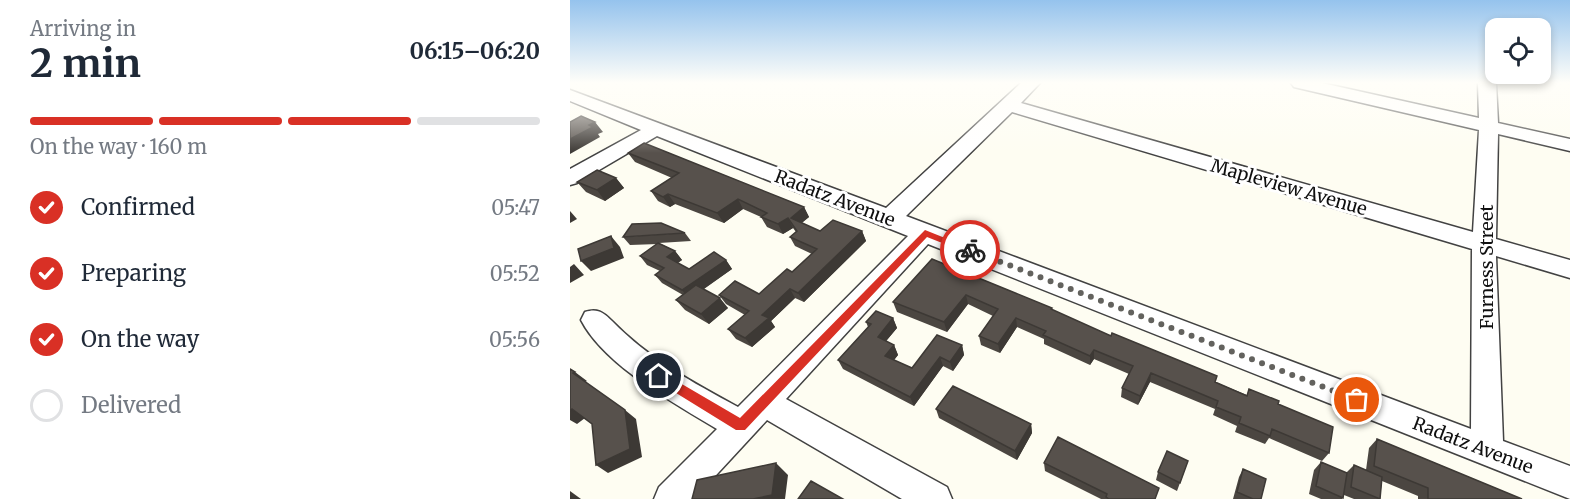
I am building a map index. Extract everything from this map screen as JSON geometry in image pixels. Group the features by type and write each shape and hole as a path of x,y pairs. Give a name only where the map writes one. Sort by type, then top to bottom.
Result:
{"street":[{"name":"Radatz Avenue","path":"599,106 1570,483"},
{"path":"890,219 1007,106"},
{"name":"Mapleview Avenue","path":"1012,106 1570,269"},
{"path":"1402,106 1570,145"},
{"name":"Furness Street","path":"1487,450 1484,244 1488,106"},
{"path":"570,178 656,129"},
{"path":"671,499 925,233"},
{"path":"594,320 625,353 676,388 741,426"},
{"path":"764,402 935,499"}],"building":[{"path":"581,116 595,122 589,125 593,127 570,139 570,122"},
{"path":"644,143 804,207 791,218 820,231 833,220 862,231 798,293 790,289 762,315 769,318 745,338 728,329 749,311 719,295 735,281 759,294 787,269 792,272 817,249 790,237 797,231 788,218 778,224 761,217 767,213 738,199 717,213 668,194 663,197 651,191 679,173 628,153"},
{"path":"597,170 616,178 597,190 577,182"},
{"path":"661,223 685,233 623,237 632,224"},
{"path":"611,236 614,248 581,261 578,249"},
{"path":"658,243 675,251 667,257 689,269 714,252 726,260 682,290 655,275 664,268 640,256"},
{"path":"932,259 1052,308 1111,336 1112,333 1217,376 1215,382 1247,396 1249,389 1333,427 1329,453 1272,429 1270,436 1239,423 1241,417 1216,407 1218,401 1151,373 1140,396 1122,388 1133,366 1094,350 1090,356 1043,335 1046,331 1016,318 998,344 979,336 998,309 966,295 944,322 893,302"},
{"path":"696,285 720,298 701,314 676,300"},
{"path":"876,311 893,318 878,337 894,345 885,356 912,368 937,335 962,345 950,362 940,357 910,397 838,360 871,324 866,322"},
{"path":"570,369 625,410 630,449 596,465 592,424 572,409 570,411"},
{"path":"953,386 1031,424 1015,451 936,409"},
{"path":"1058,437 1159,488 1155,499 1109,499 1106,497 1107,494 1044,463"},
{"path":"1377,439 1522,499 1428,499 1428,488 1374,466"},
{"path":"1167,451 1188,461 1180,483 1158,472"},
{"path":"1321,462 1347,473 1343,498 1316,486"},
{"path":"776,463 772,495 753,499 692,499 697,480"},
{"path":"1354,465 1382,477 1380,499 1351,487"},
{"path":"1243,469 1266,479 1261,499 1253,499 1237,492"},
{"path":"811,481 843,499 798,499"}],"way so far":[{"path":"970,250 1357,400"}],"route":[{"path":"659,376 741,426 925,233 970,250"}]}
